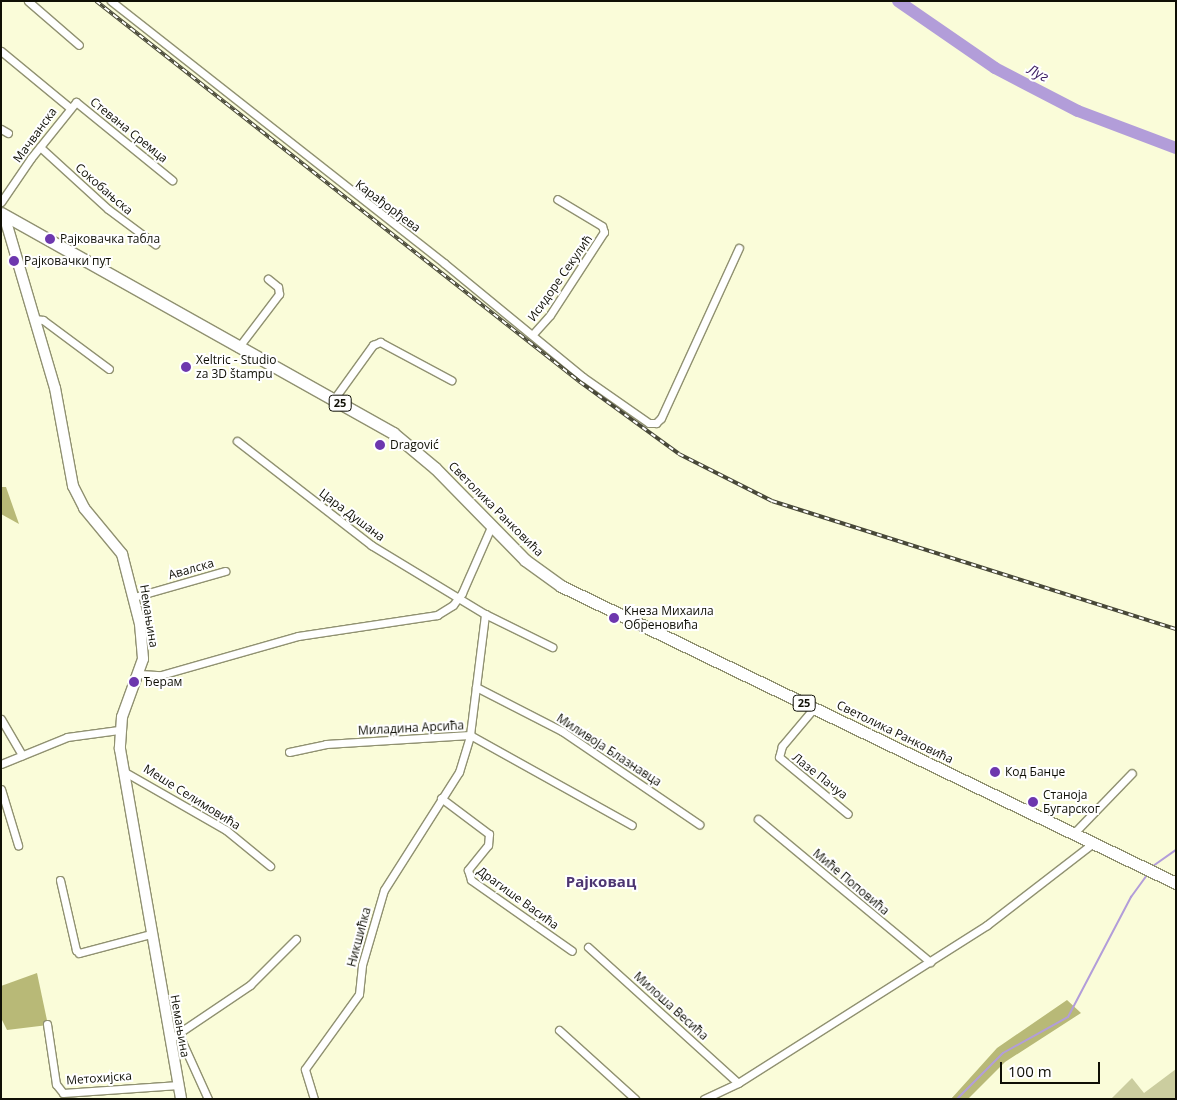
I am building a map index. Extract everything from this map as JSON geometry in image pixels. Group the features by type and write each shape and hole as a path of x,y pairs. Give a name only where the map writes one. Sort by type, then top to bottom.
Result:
{"main road":[{"name":"Светолика Ранковића","path":"3,214 238,348 334,399 412,447 525,560 561,586 1176,883"}],"street":[{"path":"28,1 78,45"},
{"name":"Карађорђева","path":"112,1 533,334 606,394 654,424 661,418 739,248"},
{"name":"Стевана Сремца","path":"1,51 70,107 76,102 172,180"},
{"name":"Мачванска","path":"1,202 70,107"},
{"path":"1,129 8,133"},
{"name":"Сокобањска","path":"40,146 108,208 155,244"},
{"name":"Исидоре Секулић","path":"533,334 550,315 604,232 602,226 556,199"},
{"name":"Немањина","path":"3,214 63,419 72,486 84,508 122,554 134,596 143,649 139,674 126,704 119,730 123,771 151,934 175,1037 178,1086 181,1099"},
{"path":"238,348 279,294 278,287 268,279"},
{"path":"34,319 43,320 109,370"},
{"path":"334,399 373,345 380,342 451,380"},
{"name":"Цара Душана","path":"237,441 371,545 485,614 552,647"},
{"path":"139,674 166,674 298,636 428,618 448,609 459,598 491,527"},
{"name":"Авалска","path":"134,596 225,571"},
{"path":"441,798 459,772 470,735 485,614"},
{"name":"Миливоја Блазнавца","path":"476,687 562,731 699,824"},
{"name":"Лазе Пачуа","path":"814,708 782,746 779,757 848,814"},
{"path":"1,719 22,755"},
{"path":"1,764 74,735 119,730"},
{"name":"Миладина Арсића","path":"289,752 326,744 470,735 632,826"},
{"name":"Меше Селимовића","path":"123,771 226,830 270,866"},
{"path":"1074,833 1132,773"},
{"path":"1,789 18,845"},
{"name":"Никшићка","path":"314,1099 306,1069 359,994 361,969 378,905 402,858 441,798"},
{"name":"Драгише Васића","path":"441,798 489,834 488,845 468,870 471,880 572,951"},
{"name":"Миће Поповића","path":"758,819 930,962"},
{"path":"704,1099 738,1083 930,962 1013,906 1093,842"},
{"path":"60,880 76,950 79,953 151,934"},
{"path":"208,1099 175,1037 250,985 296,939"},
{"name":"Милоша Весића","path":"588,946 738,1083"},
{"name":"Метохијска","path":"47,1024 56,1084 63,1093 178,1086"},
{"path":"559,1030 635,1099"}],"green space":[{"path":"1,487 6,487 19,524 1,514"},
{"path":"37,973 48,1025 7,1030 1,1018 1,986"},
{"path":"1067,1000 1081,1013 1005,1062 968,1099 951,1099 997,1048"},
{"path":"1176,1069 1176,1099 1111,1099 1132,1078 1144,1093"}],"waterway":[{"name":"Луг","path":"898,1 995,68 1078,111 1176,148"},
{"path":"1153,866 1176,850"},
{"path":"957,1099 1003,1053 1068,1017 1131,897 1146,876"}],"railway":[{"path":"96,1 580,382 679,454 772,501 1176,629"}],"place":[{"name":"Рајковачка табла","path":"50,239"},
{"name":"Рајковачки пут","path":"14,261"},
{"name":"Xeltric - Studio za 3D štampu","path":"186,367"},
{"name":"Dragović","path":"380,445"},
{"name":"Кнеза Михаила Обреновића","path":"614,618"},
{"name":"Ђерам","path":"134,682"},
{"name":"Код Банџе","path":"995,772"},
{"name":"Станоја Бугарског","path":"1033,802"}],"district":[{"name":"Рајковац","path":"601,882"}]}
